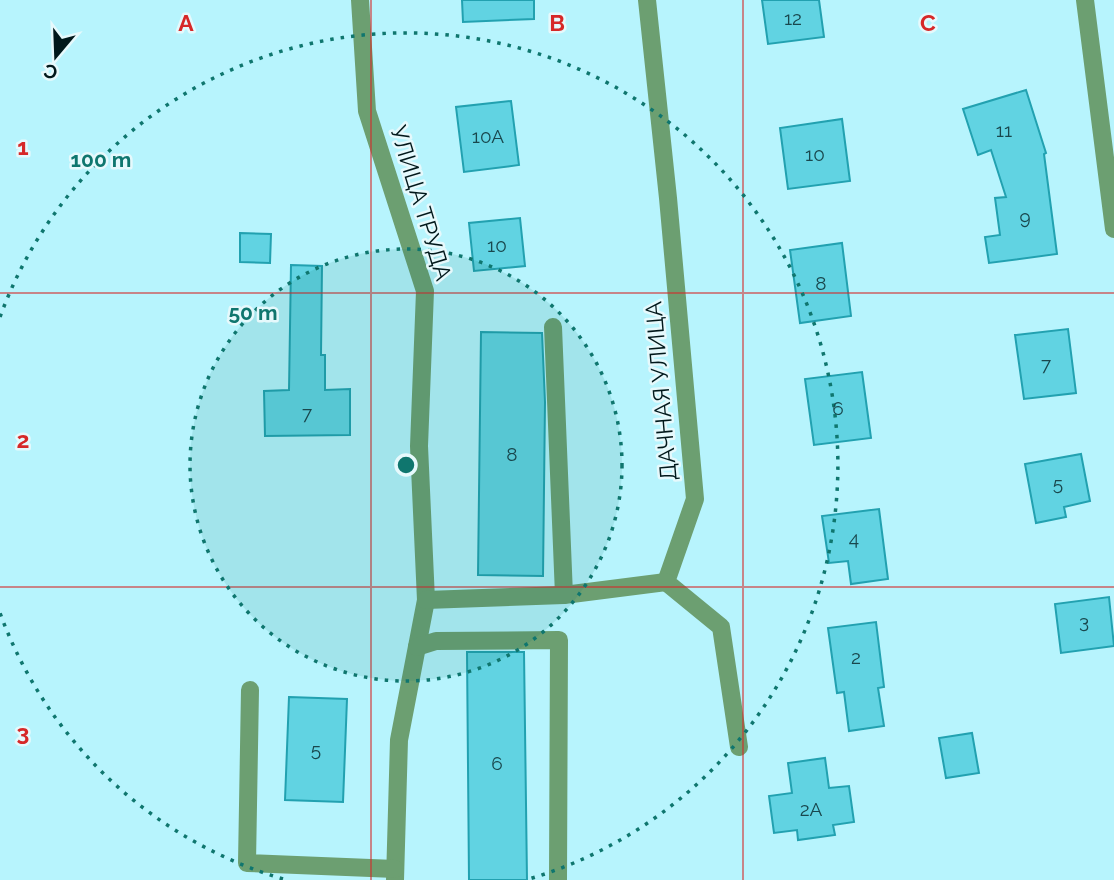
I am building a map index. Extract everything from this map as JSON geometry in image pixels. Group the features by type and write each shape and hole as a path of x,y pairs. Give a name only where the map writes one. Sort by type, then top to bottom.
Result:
{"street":[{"name":"УЛИЦА ТРУДА","path":"360,0 367,111 425,291 419,446 426,600 400,740 395,874"},
{"name":"ДАЧНАЯ УЛИЦА","path":"647,0 695,499 666,582"},
{"path":"1085,0 1114,229"},
{"path":"553,327 564,595"},
{"path":"426,600 564,595 666,582 721,627 739,747"},
{"path":"417,647 436,641 559,640 558,880"},
{"path":"250,690 247,863 395,874"}],"building":[{"path":"462,0 534,0 534,19 463,22"},
{"path":"762,0 819,0 824,37 768,44"},
{"path":"1026,90 1046,153 1057,254 989,263 985,237 1000,235 995,198 1006,197 991,150 978,155 963,109"},
{"path":"511,101 519,165 464,172 456,107"},
{"path":"842,119 850,181 788,189 780,128"},
{"path":"520,218 525,266 474,271 469,223"},
{"path":"240,233 271,234 270,263 240,262"},
{"path":"842,243 851,316 800,323 790,250"},
{"path":"291,265 322,266 321,355 325,355 325,390 350,389 350,435 265,436 264,391 289,390"},
{"path":"1068,329 1076,393 1024,399 1015,335"},
{"path":"481,332 542,333 545,402 543,576 478,575"},
{"path":"862,372 871,438 814,445 805,379"},
{"path":"1081,454 1090,501 1064,507 1066,517 1036,523 1025,464"},
{"path":"879,509 888,579 851,584 848,561 829,563 822,516"},
{"path":"1109,597 1114,646 1061,653 1055,604"},
{"path":"876,622 884,687 878,688 884,726 849,731 844,692 837,693 828,628"},
{"path":"467,652 524,652 527,880 469,880"},
{"path":"289,697 347,699 343,802 285,800"},
{"path":"972,733 979,773 946,778 939,738"},
{"path":"825,758 829,788 849,786 854,822 833,825 835,835 798,840 797,830 774,833 769,796 792,793 788,763"}]}
